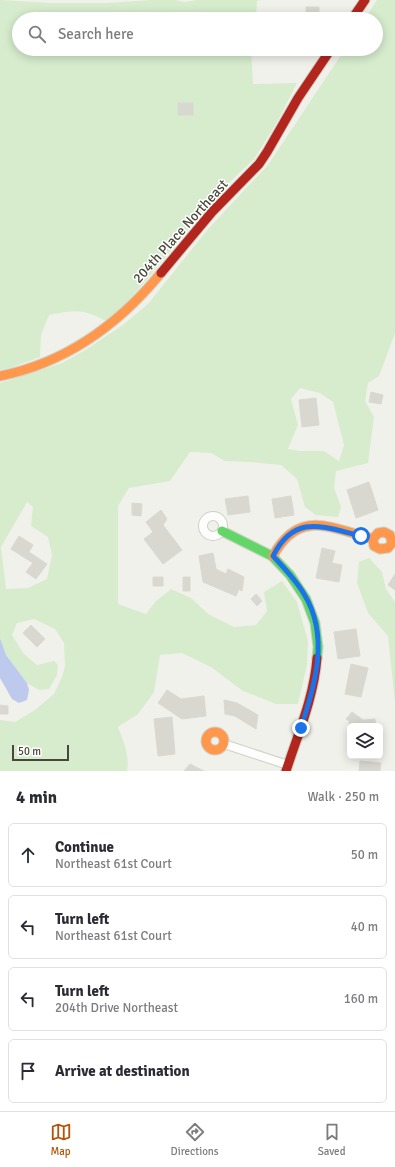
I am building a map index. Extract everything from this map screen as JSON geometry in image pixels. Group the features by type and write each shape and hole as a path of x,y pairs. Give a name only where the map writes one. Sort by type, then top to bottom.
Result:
{"street":[{"path":"357,12 365,0"},
{"name":"204th Place Northeast","path":"0,376 26,370 53,360 105,328 131,306 154,282 212,212 259,164 273,143 287,116 326,56"},
{"path":"273,556 279,545 289,535 308,525 319,525 373,539"},
{"path":"222,531 273,556 305,595 314,618 318,638 319,654 309,702 287,768 224,744"}],"green space":[{"path":"0,0 52,3 108,3 150,0 175,0 185,2 197,0 261,0 257,1 256,12 12,12 12,56 251,56 253,84 297,83 276,124 254,159 213,198 128,301 106,321 90,314 78,311 49,315 41,335 40,357 0,370"},
{"path":"377,0 395,0 395,333 379,376 368,383 365,401 374,417 368,463 336,471 334,488 341,507 338,517 316,515 305,507 297,479 281,465 225,461 211,453 190,452 170,481 129,488 118,506 118,604 146,614 155,602 171,589 191,598 208,614 234,627 256,625 267,611 264,592 282,581 297,602 308,641 307,665 298,704 276,704 243,691 211,667 182,653 160,655 154,692 138,714 118,727 127,754 127,771 0,771 0,720 15,722 35,710 54,694 62,677 65,666 64,643 55,629 34,619 17,623 12,635 24,654 37,665 54,661 58,665 57,675 49,689 39,690 27,683 6,655 0,638 0,383 62,363 87,349 124,324 148,304 208,229 268,165 340,56 383,56 383,12 369,12","holes":["300,388 320,393 333,402 344,445 339,461 324,451 300,451 288,449 298,425 291,399","27,502 33,507 31,526 48,537 52,555 47,579 28,588 6,589 1,547"]},
{"path":"369,558 382,572 386,589 395,602 395,703 388,636 368,613 357,583 359,562"}],"water":[{"path":"0,638 6,655 27,683 29,690 27,700 19,703 12,699 0,678"}],"building":[{"path":"306,7 319,7 319,12 306,12"},
{"path":"178,103 193,103 193,115 178,115"},
{"path":"371,392 383,395 381,404 369,402"},
{"path":"316,398 319,425 302,427 299,400"},
{"path":"369,482 378,510 356,518 347,490"},
{"path":"248,496 250,512 228,515 225,499"},
{"path":"291,496 294,515 275,518 272,499"},
{"path":"132,503 142,504 141,516 132,515"},
{"path":"161,510 167,519 163,525 182,550 163,564 144,539 153,532 146,522"},
{"path":"19,536 33,545 29,552 47,564 36,579 26,572 33,563 11,549"},
{"path":"322,548 335,551 332,563 342,565 339,582 316,578"},
{"path":"213,553 216,569 226,574 228,569 244,577 242,591 239,589 236,596 203,582 199,556"},
{"path":"395,574 395,590 388,585"},
{"path":"153,577 163,577 163,586 153,586"},
{"path":"183,577 190,577 190,591 183,591"},
{"path":"256,594 262,601 257,606 251,599"},
{"path":"31,625 45,639 37,647 23,633"},
{"path":"356,629 360,656 338,659 334,632"},
{"path":"351,664 368,668 361,697 345,694"},
{"path":"167,690 181,699 204,696 206,716 182,719 158,703"},
{"path":"224,700 237,703 258,715 256,729 235,716 225,714"},
{"path":"0,705 8,706 8,714 0,714"},
{"path":"352,712 363,720 375,719 376,723 349,723 351,722 346,719"},
{"path":"172,717 175,754 158,756 154,719"},
{"path":"360,761 381,763 380,771 359,771"},
{"path":"190,764 204,771 184,771"}],"traffic: fast":[{"path":"222,531 272,556 290,575 306,599 315,623 318,647 317,658"}],"traffic: slow":[{"path":"0,376 47,362 89,339 109,325 127,309 145,292 161,273"},
{"path":"273,556 283,541 294,532 305,527 317,525 343,530 373,539 374,546 380,549 388,548 392,543 390,535 384,532 378,533 373,539"},
{"path":"211,732 219,732 224,737 224,741 222,748 219,750 211,750 206,745 206,737 211,732"}],"traffic: jam":[{"path":"357,12 365,0"},
{"path":"161,273 212,212 259,164 298,98 326,56"},
{"path":"286,771 313,687 317,658"}],"route":[{"path":"301,728 316,671 319,654 318,638 314,618 305,595 273,556 279,545 289,535 308,525 319,525 361,536"}]}
